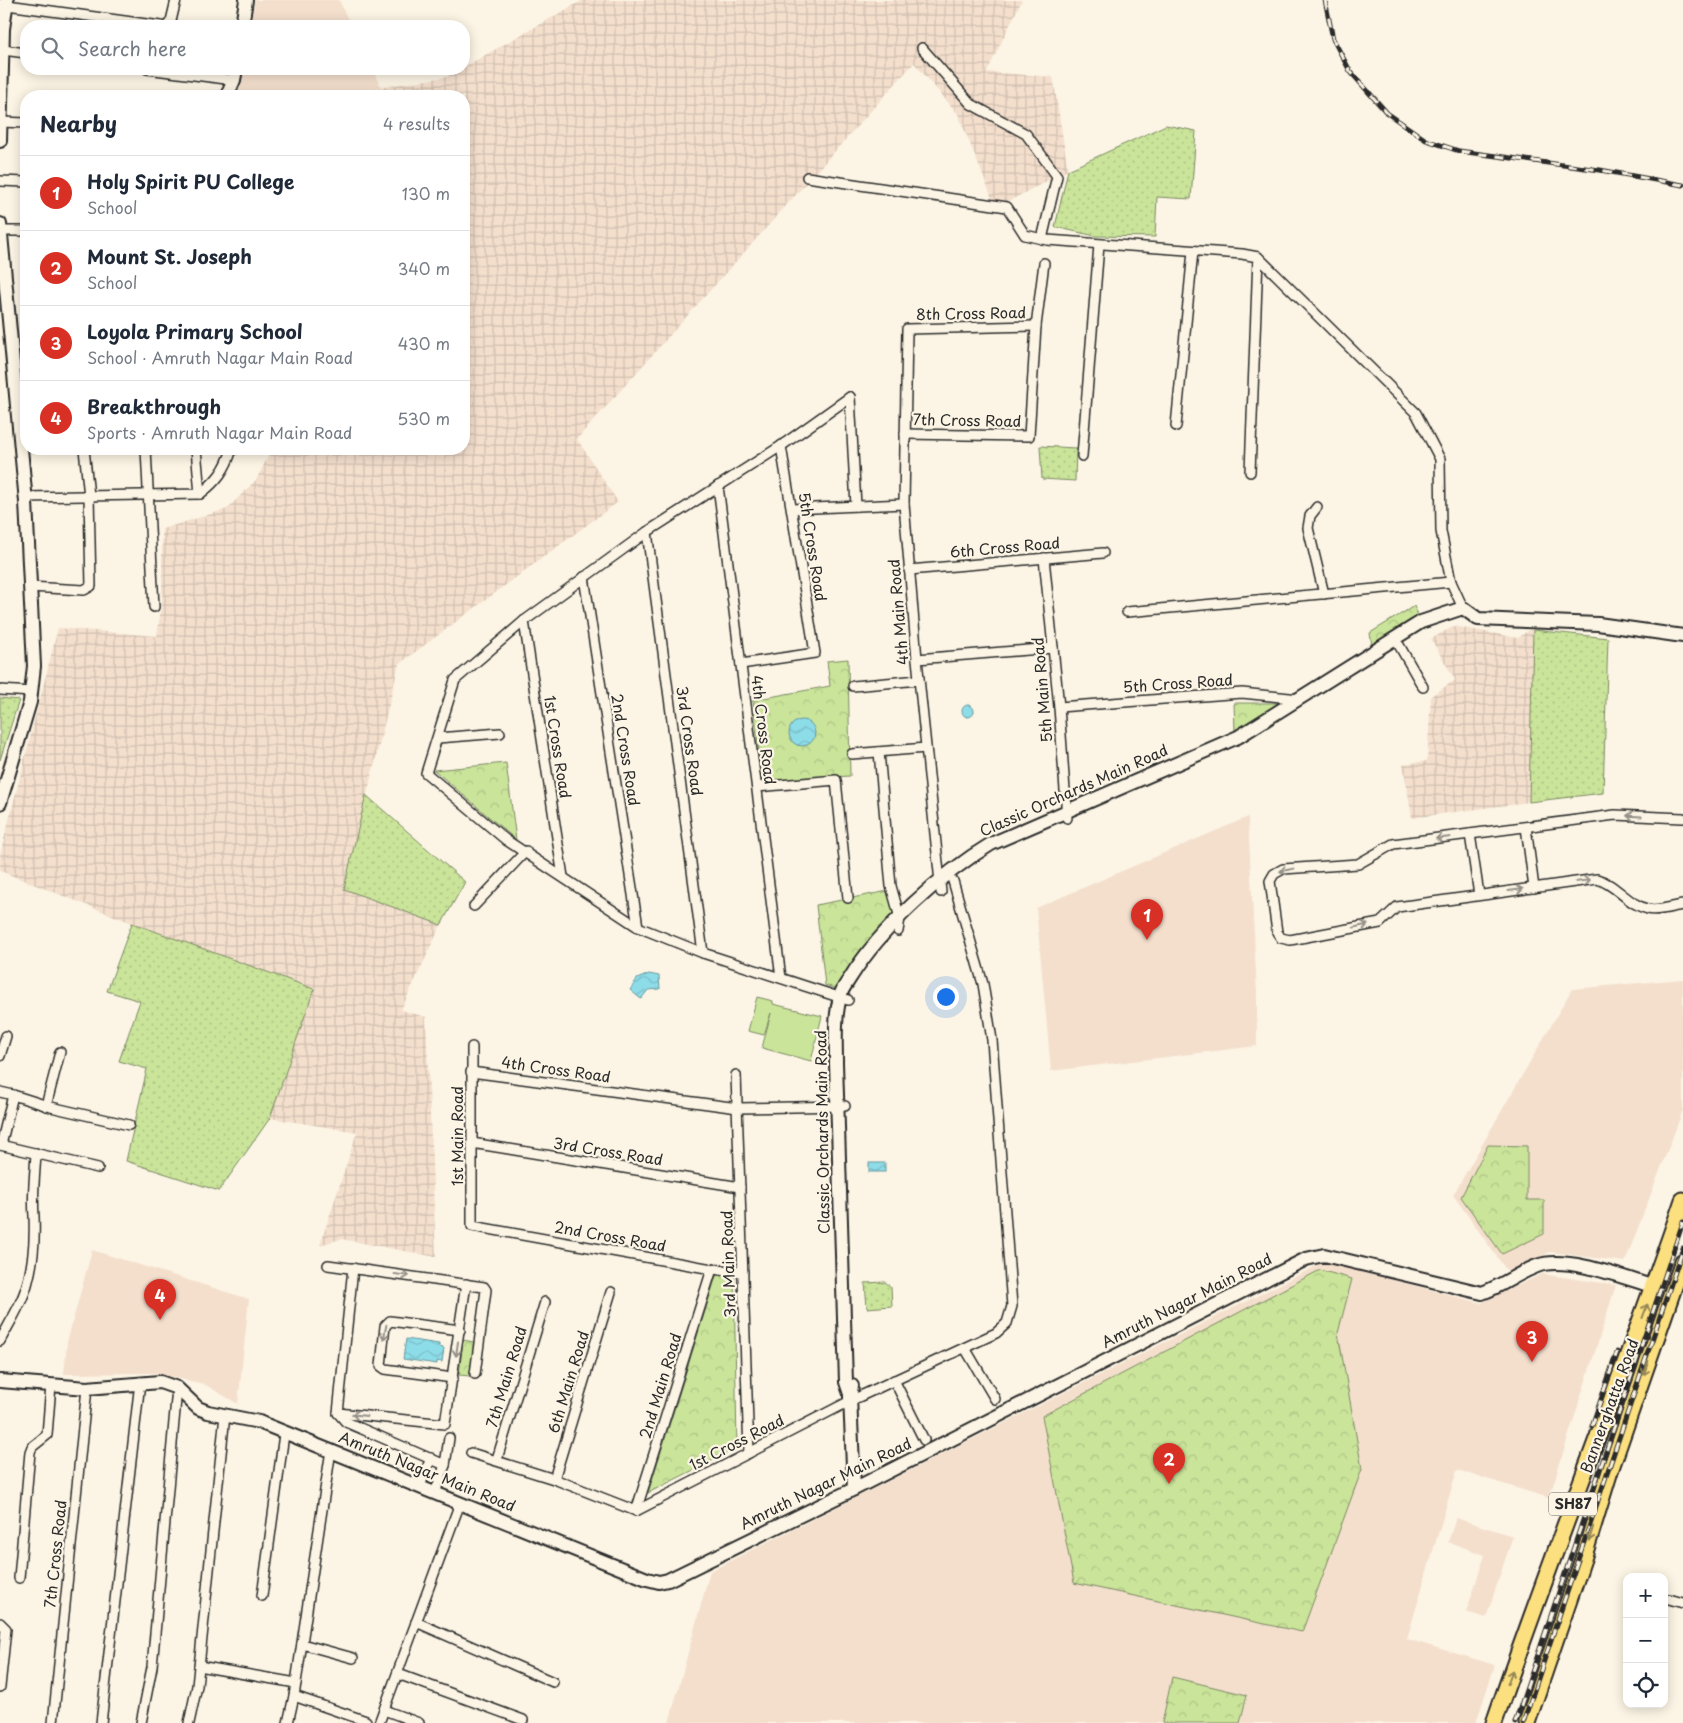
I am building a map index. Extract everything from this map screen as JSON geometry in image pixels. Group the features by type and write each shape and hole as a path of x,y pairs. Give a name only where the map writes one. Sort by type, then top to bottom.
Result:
{"main road":[{"path":"243,20 246,0"},
{"path":"0,141 5,3"},
{"path":"229,90 235,75"},
{"path":"0,224 20,433"},
{"path":"0,803 32,692 34,666 26,497 22,455"},
{"path":"1463,608 1478,619 1598,624 1683,636"},
{"name":"Classic Orchards Main Road","path":"1067,814 1238,736 1420,622 1463,608"},
{"name":"Classic Orchards Main Road","path":"854,1489 850,1397 846,1382 841,1106 837,1028 844,999 862,959 899,924 945,885 964,861 991,844 1242,743 1446,614"},
{"name":"Bannerghatta Road","path":"1494,1723 1531,1614 1655,1286 1683,1200"},
{"name":"Amruth Nagar Main Road","path":"0,1381 87,1388 140,1382 160,1382 176,1388 198,1408 259,1422 284,1434 332,1450 647,1579 659,1582 668,1580 854,1489 1306,1259 1324,1255 1482,1293 1500,1287 1538,1265 1562,1262 1631,1278 1655,1286"},
{"name":"Bannerghatta Road","path":"1527,1723 1583,1560 1610,1471 1683,1261"},
{"path":"1588,1464 1610,1471"}],"street":[{"path":"172,20 176,0"},
{"path":"5,3 120,20"},
{"path":"922,48 971,104 1026,134 1057,176 1042,239"},
{"path":"3,50 20,52"},
{"path":"1,122 20,123"},
{"path":"807,177 1007,206 1026,235 1042,239 1258,257 1416,413 1440,459 1441,531 1451,582 1463,608"},
{"path":"0,181 20,182"},
{"path":"1,231 20,231"},
{"path":"1082,456 1099,245"},
{"path":"1176,426 1193,251"},
{"path":"1250,472 1258,257"},
{"path":"1036,326 1044,263"},
{"name":"8th Cross Road","path":"907,329 1036,326"},
{"name":"7th Cross Road","path":"904,434 1029,436 1036,326"},
{"name":"4th Main Road","path":"907,329 904,504 916,659 945,885 983,984 992,1040 1012,1306 1006,1323"},
{"path":"844,999 703,953 638,927 526,851 506,840 426,773 455,680 524,621 584,577 647,532 781,446 850,397 856,506"},
{"name":"5th Cross Road","path":"741,664 815,653 781,446"},
{"path":"29,587 84,590 91,586 89,496 85,455"},
{"path":"146,455 154,607"},
{"path":"197,455 200,494"},
{"path":"26,497 200,494 213,484 226,468 230,455"},
{"name":"4th Cross Road","path":"718,486 781,978"},
{"path":"792,509 904,504"},
{"path":"1316,507 1310,516 1308,528 1324,594"},
{"name":"3rd Cross Road","path":"647,532 703,953"},
{"name":"6th Cross Road","path":"909,570 1103,553"},
{"name":"5th Main Road","path":"1044,558 1059,707 1067,814"},
{"name":"2nd Cross Road","path":"584,577 638,927"},
{"path":"1127,612 1451,582"},
{"name":"1st Cross Road","path":"524,621 563,877"},
{"path":"1399,645 1424,687"},
{"path":"916,659 1052,648"},
{"path":"853,686 919,680"},
{"path":"0,690 32,692"},
{"name":"5th Cross Road","path":"1059,707 1242,693 1299,699"},
{"path":"438,738 500,733"},
{"path":"852,754 926,748"},
{"path":"879,752 891,886 899,924"},
{"path":"757,787 836,780 848,898"},
{"path":"1683,818 1615,815 1393,844 1358,864 1283,869 1274,874 1270,881 1277,932 1281,938 1299,938 1380,922 1397,907 1597,879 1607,882 1633,903 1649,910 1683,905"},
{"path":"1526,827 1534,888"},
{"path":"1470,834 1479,895"},
{"path":"474,906 526,851"},
{"path":"0,1056 6,1036"},
{"name":"1st Main Road","path":"472,1047 472,1226"},
{"path":"46,1106 60,1052"},
{"name":"4th Cross Road","path":"471,1072 738,1108 841,1106"},
{"name":"3rd Main Road","path":"736,1075 749,1452"},
{"path":"0,1092 46,1106 129,1125"},
{"path":"13,1095 1,1145 98,1168"},
{"name":"3rd Cross Road","path":"472,1143 740,1187"},
{"path":"0,1341 19,1306 28,1283 32,1263 36,1241 34,1216 36,1153"},
{"name":"2nd Cross Road","path":"472,1226 712,1269 743,1272"},
{"path":"328,1265 484,1286 486,1290 475,1374"},
{"path":"353,1268 338,1413 346,1422 445,1465"},
{"name":"2nd Main Road","path":"636,1511 712,1269"},
{"path":"338,1413 445,1424 466,1284"},
{"name":"6th Main Road","path":"554,1479 611,1292"},
{"name":"7th Main Road","path":"497,1459 544,1302"},
{"path":"453,1378 385,1369 381,1366 385,1326 390,1321 460,1330"},
{"name":"1st Cross Road","path":"636,1511 850,1397 894,1380 965,1348 996,1333 1006,1323"},
{"path":"965,1348 994,1399"},
{"path":"894,1380 924,1440"},
{"path":"101,1723 140,1382"},
{"path":"19,1578 30,1452 32,1447 47,1435 51,1385"},
{"name":"7th Cross Road","path":"52,1723 87,1388"},
{"path":"141,1723 152,1667 176,1388"},
{"path":"189,1723 199,1666 225,1415"},
{"path":"262,1596 284,1434"},
{"path":"435,1492 445,1465 449,1438"},
{"path":"288,1723 294,1696 332,1450"},
{"path":"471,1453 497,1459 554,1479 636,1511"},
{"path":"420,1486 431,1458"},
{"path":"379,1723 460,1503"},
{"path":"1669,1599 1683,1603"},
{"path":"416,1622 553,1682"},
{"path":"0,1623 6,1629 0,1687"},
{"path":"302,1644 353,1658"},
{"path":"199,1666 296,1683"},
{"path":"398,1674 523,1720"},
{"path":"294,1696 366,1721"},
{"path":"384,1710 419,1723"}],"shaded area":[{"path":"255,0 339,0 348,20 251,20"},
{"path":"583,0 1022,0 987,72 1053,77 1068,170 996,208 958,114 914,63 577,439 618,502 399,664 344,888 441,925 401,1010 426,1017 436,1257 341,1239 320,1245 357,1132 270,1118 314,989 132,923 0,871 0,855 58,628 157,636 162,601 162,529 227,509 256,480 269,455 470,455 470,90 363,90 450,75 470,75 470,64"},
{"path":"242,75 375,75 381,87 362,90 239,90"},
{"path":"1454,626 1518,638 1529,630 1533,630 1529,802 1412,818 1403,764 1427,761 1431,696 1455,680 1431,639"},
{"path":"1248,817 1257,992 1257,1046 1051,1071 1036,908"},
{"path":"1683,979 1683,1110 1625,1262 1550,1252 1507,1271 1453,1195 1572,989"},
{"path":"92,1250 249,1299 238,1404 204,1384 154,1373 64,1374 67,1342"},
{"path":"1324,1262 1481,1303 1542,1274 1616,1285 1549,1498 1457,1470 1407,1639 1495,1665 1476,1723 669,1723 710,1571"},
{"path":"1456,1518 1513,1536 1486,1618 1466,1612 1485,1555 1448,1542"}],"green space":[{"path":"1166,125 1196,131 1191,199 1157,197 1155,237 1095,236 1055,227 1068,170"},
{"path":"1040,446 1076,448 1075,481 1042,479"},
{"path":"1414,606 1419,619 1372,646 1370,633"},
{"path":"1533,630 1608,638 1603,793 1529,802"},
{"path":"848,659 850,776 762,781 753,700 830,686 827,661"},
{"path":"0,698 19,700 0,760"},
{"path":"1234,703 1282,703 1235,731"},
{"path":"506,763 516,840 434,770"},
{"path":"366,795 465,882 441,925 344,889"},
{"path":"888,891 896,916 837,989 825,985 816,905"},
{"path":"132,923 314,989 270,1118 219,1191 126,1161 147,1069 119,1061 140,1001 107,991"},
{"path":"757,997 773,1001 773,1004 822,1016 811,1061 762,1048 771,1013 764,1035 748,1031"},
{"path":"1488,1145 1527,1146 1527,1200 1544,1200 1544,1234 1502,1254 1461,1197"},
{"path":"1320,1270 1352,1279 1338,1333 1362,1469 1302,1632 1074,1583 1042,1416"},
{"path":"717,1273 734,1276 737,1448 648,1493"},
{"path":"885,1282 891,1287 892,1306 867,1308 865,1283"},
{"path":"463,1340 474,1342 470,1376 459,1375"},
{"path":"1172,1677 1247,1695 1240,1723 1162,1723"}],"water":[{"path":"966,705 970,705 974,711 970,717 966,717 962,713 962,709"},
{"path":"802,720 811,724 815,733 811,742 802,746 793,742 789,733 793,724"},
{"path":"649,974 659,976 660,989 648,990 641,999 630,990 637,979"},
{"path":"869,1163 885,1163 885,1172 869,1172"},
{"path":"406,1339 439,1344 439,1347 444,1348 442,1362 437,1361 437,1364 403,1359"}],"railway":[{"path":"1325,0 1333,39 1350,71 1387,113 1426,140 1459,151 1600,170 1683,185"},
{"path":"1515,1723 1683,1222"},
{"path":"1523,1723 1683,1248"},
{"path":"1592,1426 1617,1352"}],"place":[{"name":"Holy Spirit PU College","path":"1147,940"},
{"name":"Breakthrough","path":"160,1320"},
{"name":"Loyola Primary School","path":"1532,1362"},
{"name":"Mount St. Joseph","path":"1169,1484"}]}
